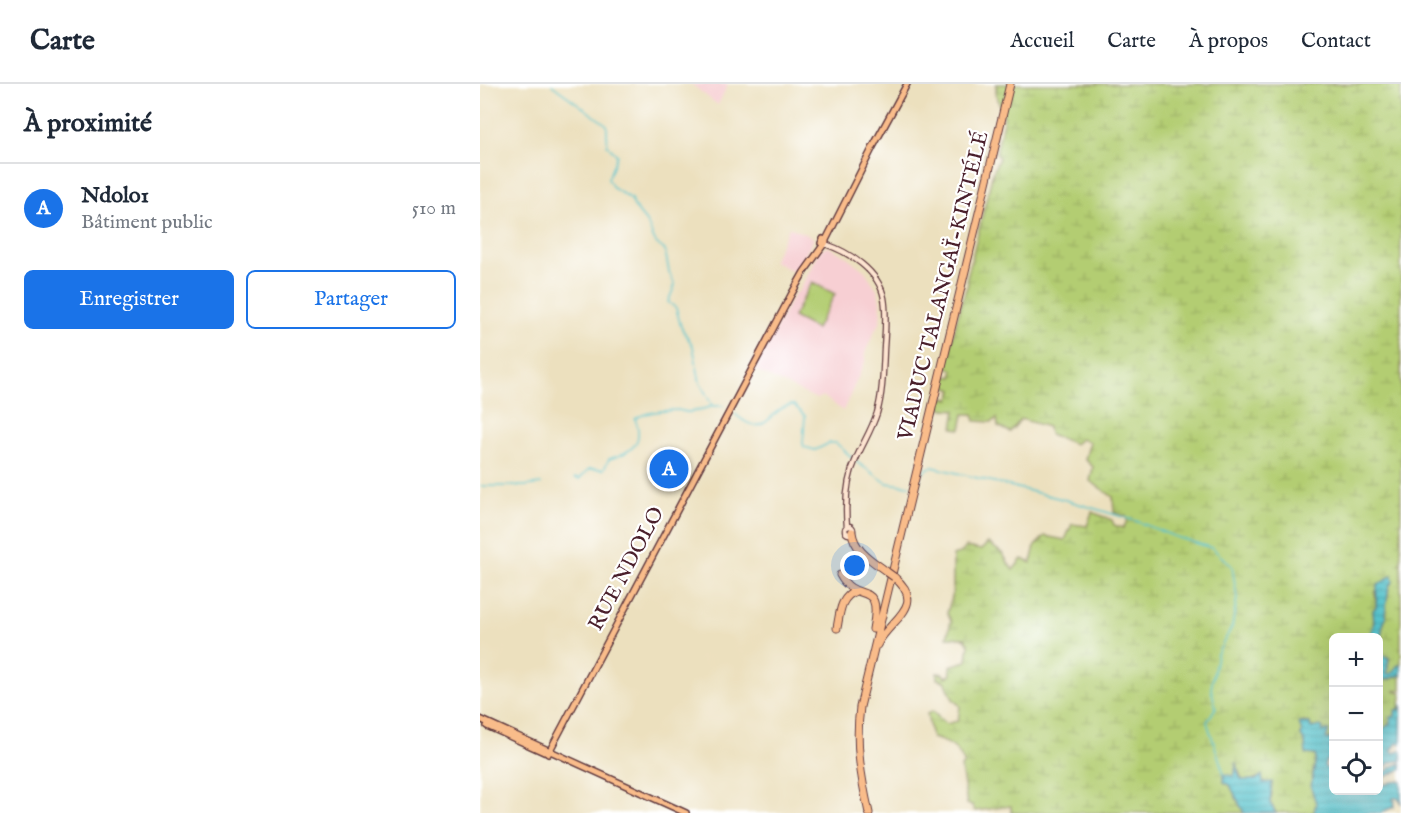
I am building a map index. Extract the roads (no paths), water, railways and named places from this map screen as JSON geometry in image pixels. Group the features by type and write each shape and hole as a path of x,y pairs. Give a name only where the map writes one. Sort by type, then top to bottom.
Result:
{"highway":[{"name":"VIADUC TALANGAÏ-KINTÉLÉ","path":"909,495 1008,84"},
{"path":"867,813 856,771 854,724 873,629 909,495"},
{"path":"867,813 857,744 860,706 909,495"},
{"path":"850,530 854,542 861,551 894,577 906,591 908,599 903,615 880,639 867,676"},
{"path":"840,575 846,584 856,591 868,593 875,601 873,629"},
{"path":"837,628 843,601 856,591"}],"main road":[{"name":"RUE NDOLO","path":"549,752 806,268 824,242 907,84"},
{"path":"480,720 679,813"},
{"path":"549,752 686,813"}],"street":[{"path":"824,242 856,260 870,272 880,288 885,306 881,394 871,429 855,461 848,489 850,530"}],"water":[{"path":"1392,575 1393,582 1389,586 1386,617 1382,633 1371,633 1374,623 1373,610 1376,607 1377,586"},
{"path":"1383,655 1389,658 1387,673 1391,674 1398,665 1401,665 1401,675 1383,681"},
{"path":"1401,704 1401,744 1397,743 1391,751 1395,753 1401,750 1401,761 1390,763 1383,769 1383,729 1390,723 1391,717 1395,716 1395,710 1400,709"},
{"path":"1299,723 1310,723 1311,728 1321,726 1322,731 1329,731 1326,738 1329,740 1329,759 1324,766 1328,769 1329,795 1383,795 1383,784 1401,781 1401,803 1398,798 1393,798 1394,807 1380,813 1314,813 1316,803 1311,787 1316,758 1315,755 1306,754"},
{"path":"1236,762 1242,780 1256,780 1262,775 1263,783 1272,782 1270,803 1276,813 1244,813 1230,785 1224,782 1224,774 1233,776 1235,773"},
{"path":"1401,763 1401,770 1383,780 1383,772"}],"waterway":[{"path":"552,85 607,125 607,145 617,155 608,179 613,188 631,199 647,223 655,241 665,250 669,272 675,285 668,302 676,308 681,327 693,346 700,383 712,405"},
{"path":"735,414 746,422 761,425 778,411 794,405 805,416 804,447 815,450 830,443 836,443 858,463 887,483 910,486"},
{"path":"575,478 579,479 589,469 604,469 609,459 630,450 637,441 638,427 635,419 640,416 660,411 689,412 723,406"},
{"path":"917,484 920,476 928,468 933,467 1066,500 1136,521 1212,548 1232,566 1237,598 1232,627 1217,654 1211,689 1216,707 1207,722 1224,774"},
{"path":"480,486 541,484"}],"place":[{"name":"Ndolo1","path":"669,469"}]}
